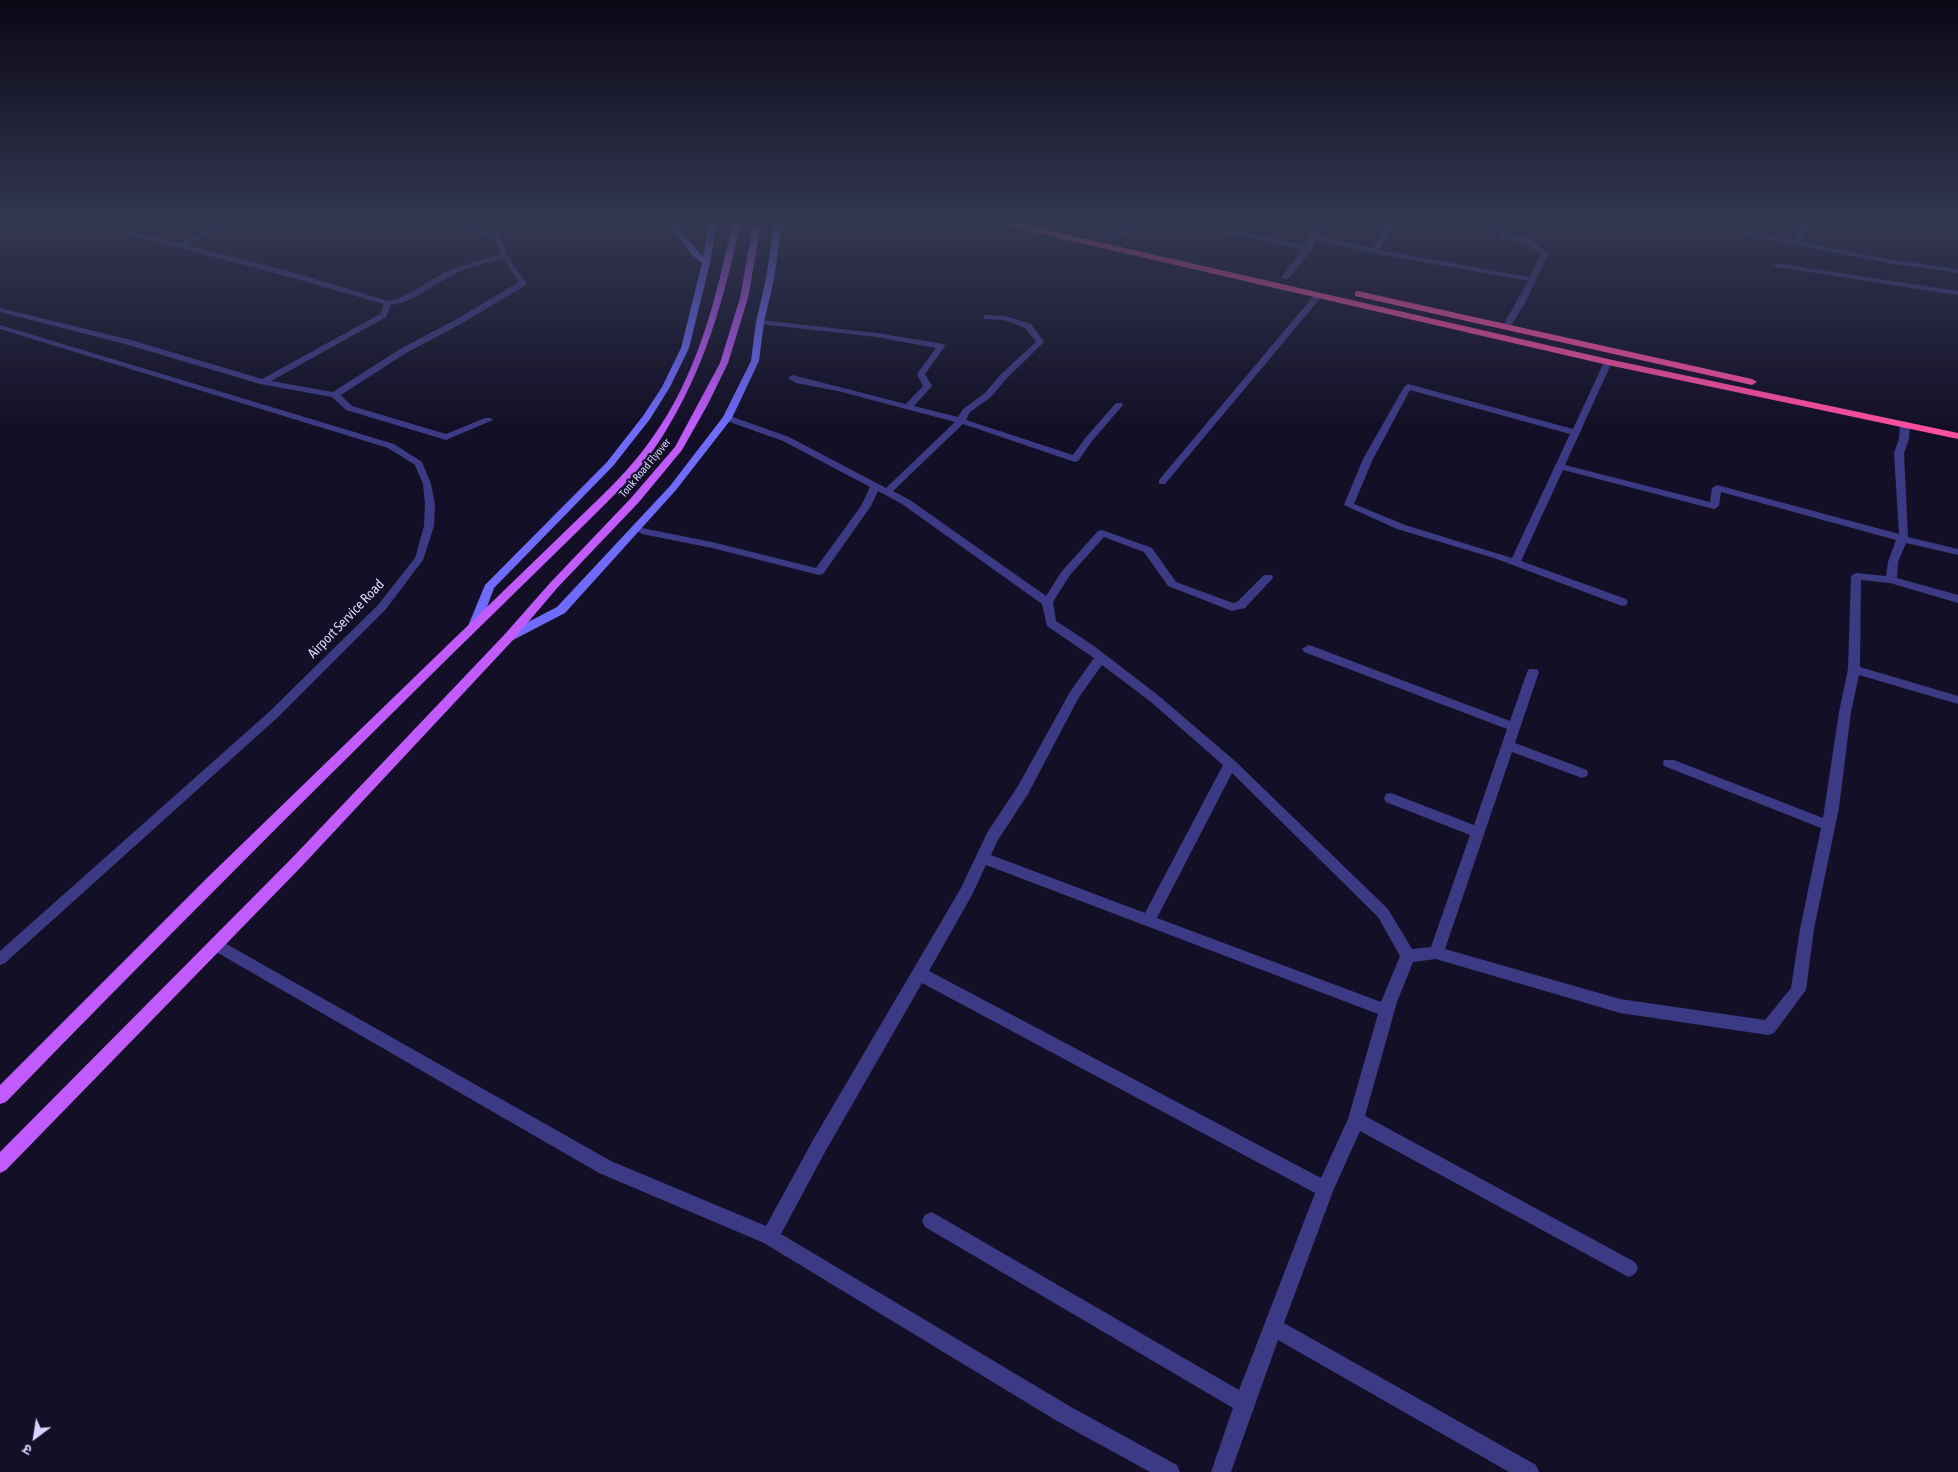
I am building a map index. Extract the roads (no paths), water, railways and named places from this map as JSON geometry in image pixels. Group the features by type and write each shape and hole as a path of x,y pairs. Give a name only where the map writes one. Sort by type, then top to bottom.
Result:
{"highway":[{"path":"1309,293 1608,362 1958,436"},
{"path":"1354,293 1958,427"}],"main road":[{"name":"Tonk Road Flyover","path":"0,1096 213,881 608,495 653,444 678,402 699,362 712,327 721,293"},
{"name":"Tonk Road Flyover","path":"0,1164 216,945 509,637 679,448 704,404 724,363 745,293"}],"street":[{"path":"349,293 388,303 402,301 416,293"},
{"path":"335,395 404,351 507,293"},
{"path":"474,626 488,587 610,464 647,417 666,386 685,348 699,293"},
{"path":"509,637 561,610 673,488 727,418 756,361 760,322 767,293"},
{"path":"1506,327 1525,293"},
{"path":"1162,482 1319,295"},
{"path":"263,382 383,315 388,303"},
{"path":"0,310 128,342 263,382 335,395 349,408 446,437 488,420"},
{"path":"887,492 961,422 966,412 988,395 1040,342 1028,326 1005,318 987,317"},
{"path":"760,322 877,335 941,346 921,374 928,386 908,407"},
{"path":"1516,563 1608,362"},
{"path":"792,378 961,422 1026,441 1075,459 1089,439 1118,406"},
{"path":"1575,432 1408,387 1384,426 1358,476 1349,505 1401,527 1516,563 1622,602"},
{"path":"727,418 786,439 914,507 1047,602 1051,623 1155,699 1230,764 1383,913 1408,956"},
{"path":"1891,580 1893,562 1904,534 1899,452 1904,439 1905,424"},
{"path":"1559,466 1714,506 1718,488 1811,512 1902,540 1958,552"},
{"path":"642,531 712,545 819,572 866,506 876,486"},
{"path":"1047,602 1066,573 1102,533 1148,550 1172,584 1232,608 1241,605 1268,577"},
{"path":"1408,956 1436,953 1620,1006 1768,1028 1798,990 1807,929 1828,825 1845,712 1854,669 1856,576 1891,580 1958,599"},
{"path":"1308,649 1514,727"},
{"path":"770,1237 918,973 967,891 992,837 1024,790 1074,695 1101,658"},
{"path":"1854,669 1958,700"},
{"path":"1436,953 1533,672"},
{"path":"1508,746 1582,773"},
{"path":"1669,763 1828,825"},
{"path":"1149,920 1230,764"},
{"path":"1391,798 1478,832"},
{"path":"983,858 1387,1011"},
{"path":"216,945 605,1167 770,1237 1064,1414 1170,1472"},
{"path":"1220,1472 1325,1189 1356,1120 1387,1011 1408,956"},
{"path":"918,973 1325,1189"},
{"path":"1356,1120 1629,1268"},
{"path":"931,1221 1244,1404"},
{"path":"1273,1327 1529,1472"}],"lane":[{"name":"Airport Service Road","path":"0,327 390,446 419,464 427,484 430,504 429,526 420,558 382,607 273,715 0,959"}]}
